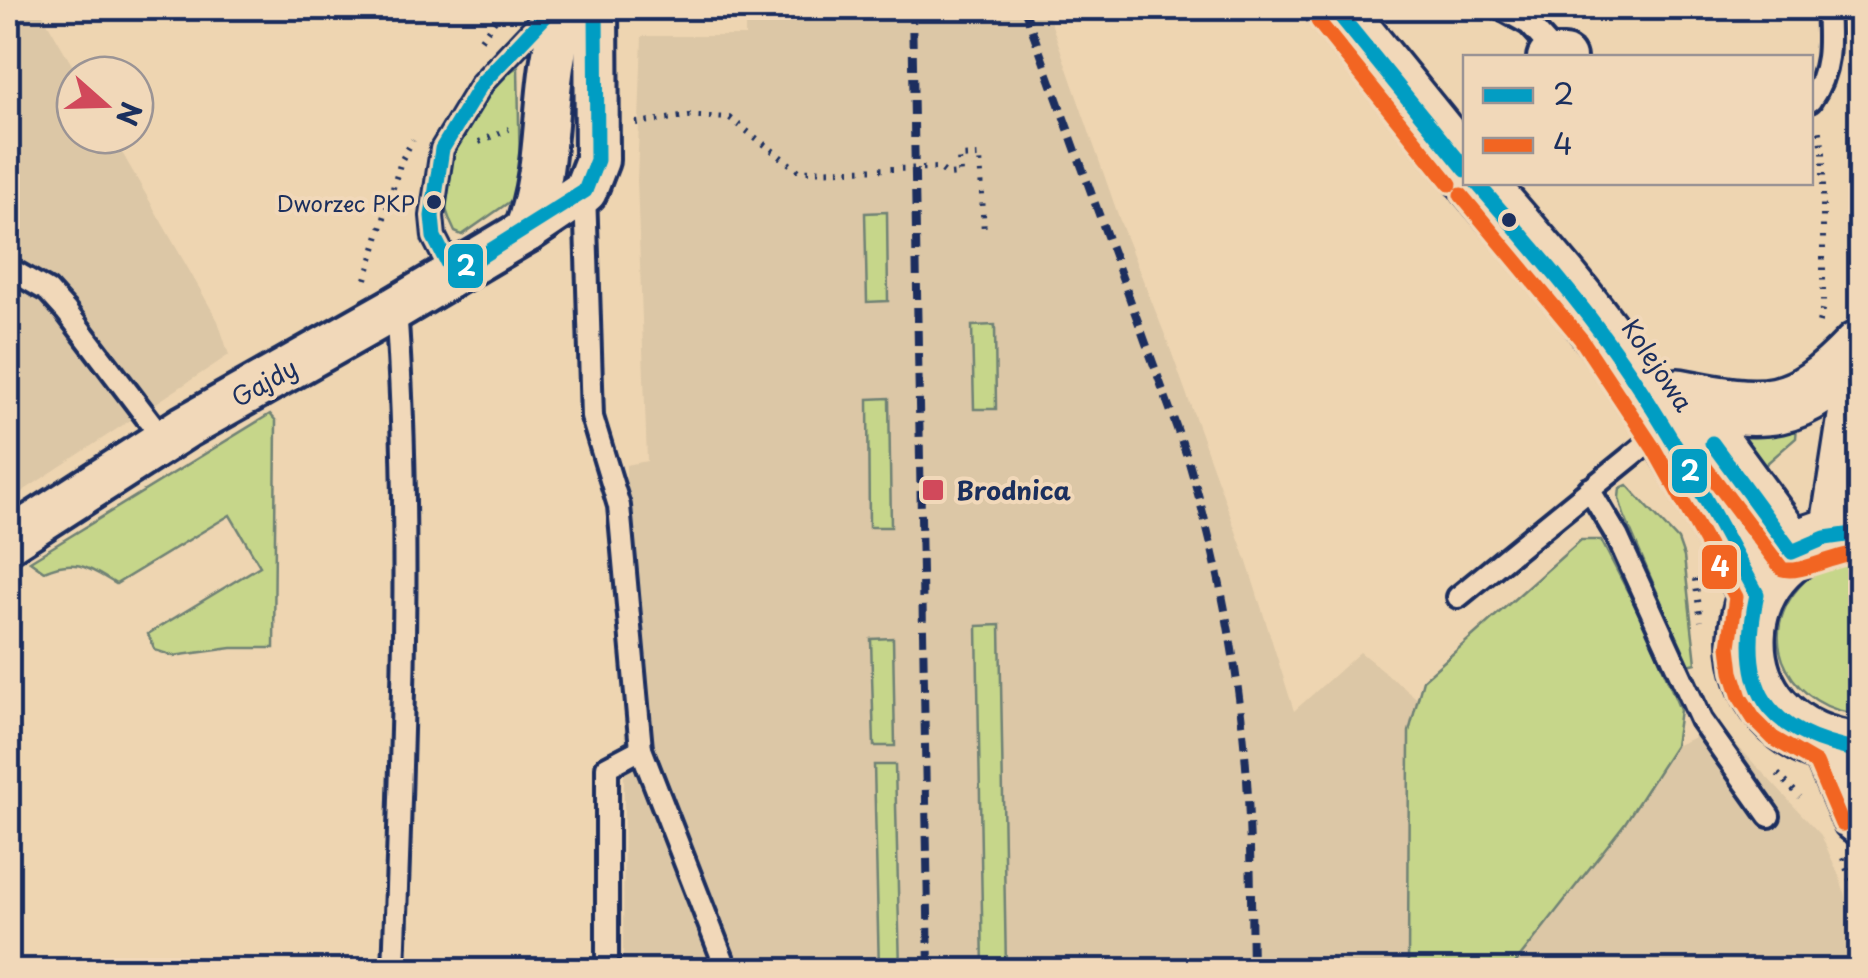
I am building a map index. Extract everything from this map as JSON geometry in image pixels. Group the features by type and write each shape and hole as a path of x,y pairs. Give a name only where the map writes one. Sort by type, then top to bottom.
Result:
{"street":[{"path":"526,231 544,168 548,77 566,8"},
{"path":"585,191 598,160 596,8"},
{"name":"Kolejowa","path":"1334,8 1463,143"},
{"name":"Kolejowa","path":"1375,8 1463,143"},
{"name":"Kolejowa","path":"1494,185 1616,352 1671,413 1830,540"},
{"name":"Kolejowa","path":"1521,185 1594,273 1671,413 1758,594"},
{"name":"Gajdy","path":"8,541 381,295 454,274 585,191"},
{"path":"1671,413 1772,407 1830,380 1836,343"},
{"path":"1851,835 1846,750 1802,736 1776,716 1758,689 1748,658 1748,626 1758,594 1772,571 1830,540 1860,391"}],"lane":[{"path":"454,274 434,237 432,216 442,150 482,83 552,8"},
{"path":"1500,8 1530,24 1559,55"},
{"path":"1813,108 1830,55 1828,8"},
{"path":"585,191 592,417 619,506 641,749 727,970"},
{"path":"8,268 48,291 164,440"},
{"path":"381,295 406,470 406,604 394,970"},
{"path":"1458,598 1590,489 1671,413"},
{"path":"1590,489 1617,536 1701,720 1768,816"},
{"path":"608,970 607,766 641,749"}],"path":[{"path":"480,40 504,8"},
{"path":"1813,108 1823,152 1820,321 1836,343"},
{"path":"635,124 689,116 730,118 798,171 939,168 948,174 960,174 959,156 980,156 984,233"},
{"path":"381,295 400,161 418,132"},
{"path":"1851,835 1860,910"}],"shaded area":[{"path":"8,8 39,8 66,55 55,55 55,155 123,155 218,321 229,355 8,501"},
{"path":"745,8 1046,8 1125,235 1246,559 1294,711 1360,652 1425,705 1420,970 623,970 626,465 647,461 637,180 642,36 745,36"},
{"path":"1719,726 1821,835 1840,878 1860,950 1860,970 1510,970 1625,823 1675,746"}],"green space":[{"path":"518,67 520,179 515,198 462,235 455,232 445,204 451,160 479,105 491,89"},
{"path":"887,212 888,301 867,302 865,213"},
{"path":"995,325 996,409 974,409 972,326"},
{"path":"889,398 891,527 869,527 868,399"},
{"path":"270,414 276,421 274,648 232,648 173,656 155,650 148,634 260,566 230,515 116,584 82,566 65,565 44,571 30,561"},
{"path":"1798,414 1796,438 1750,478 1721,426"},
{"path":"1627,485 1678,540 1684,557 1696,663 1688,665 1624,515 1620,488"},
{"path":"1581,540 1601,540 1645,625 1680,710 1675,746 1625,823 1510,970 1408,970 1409,732 1423,680"},
{"path":"1860,559 1860,714 1837,710 1799,687 1780,650 1779,629 1785,608 1812,573 1826,565"},
{"path":"1000,625 1006,970 983,970 977,626"},
{"path":"893,638 895,746 874,746 871,639"},
{"path":"874,765 895,765 900,970 879,970"}],"railway":[{"path":"912,8 929,970"},
{"path":"1024,8 1188,459 1209,538 1233,658 1244,739 1252,970"}],"transit line":[{"name":"2","path":"553,8 482,83 442,149 432,216 434,237 453,274 585,191 597,160 596,8"},
{"name":"2","path":"1334,8 1463,166"},
{"name":"4","path":"1318,21 1450,184"},
{"name":"2","path":"1479,185 1613,349 1706,500 1757,594 1751,656 1755,681 1765,701 1780,719 1801,733 1860,751"},
{"name":"4","path":"1461,195 1581,339 1654,449 1736,597 1729,646 1740,697 1773,738 1816,763 1842,824"},
{"name":"2","path":"1712,443 1792,552 1825,538 1860,533"},
{"name":"4","path":"1696,455 1782,569 1798,569 1860,553"}],"place":[{"name":"Dworzec PKP","path":"434,202"},
{"name":"Brodnica","path":"933,490"}]}
